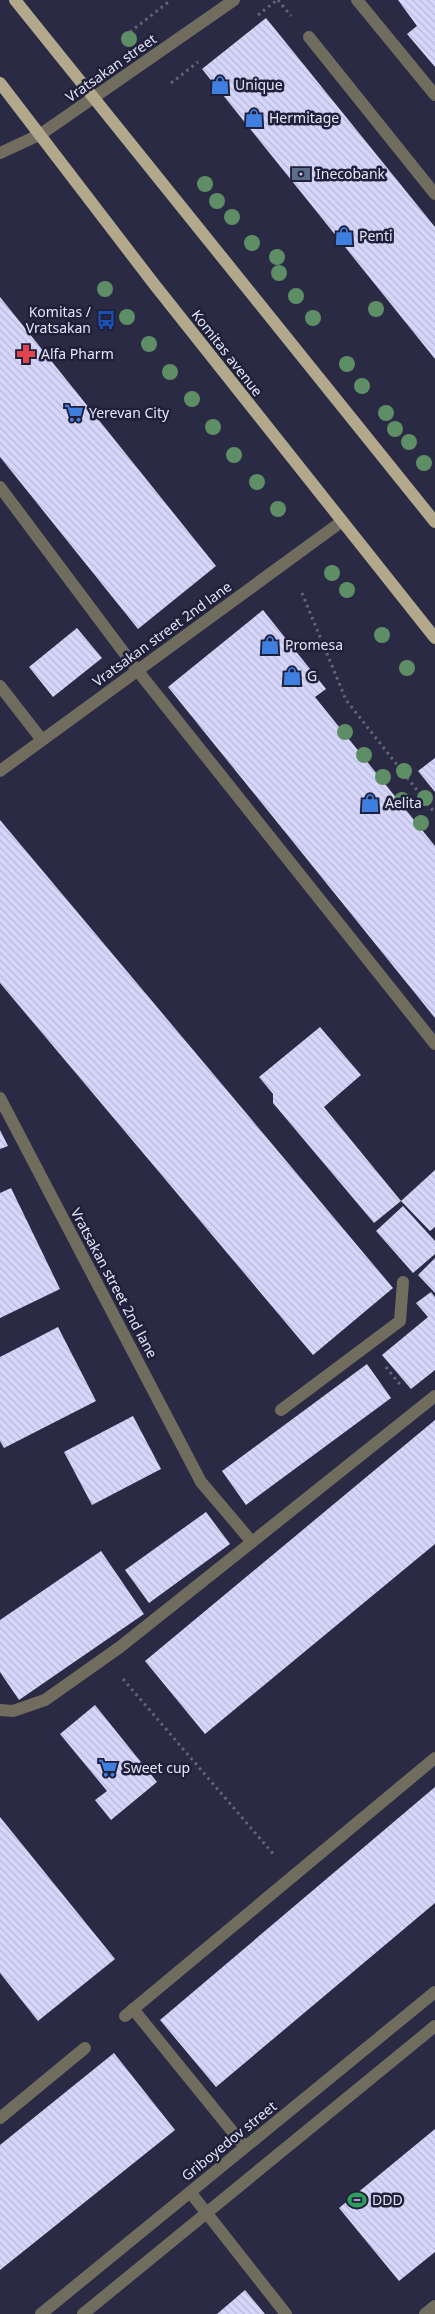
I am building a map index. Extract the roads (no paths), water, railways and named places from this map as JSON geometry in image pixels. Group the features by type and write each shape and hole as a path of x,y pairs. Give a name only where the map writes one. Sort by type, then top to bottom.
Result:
{"main road":[{"path":"15,0 435,522"},
{"name":"Komitas avenue","path":"0,83 41,134 154,284 341,522 435,638"}],"street":[{"name":"Vratsakan street","path":"0,153 41,134 234,0"},
{"path":"357,0 435,95"},
{"path":"309,37 435,194"},
{"path":"0,487 138,670 435,1044"},
{"name":"Vratsakan street 2nd lane","path":"0,771 341,522"},
{"path":"0,686 42,740"},
{"name":"Vratsakan street 2nd lane","path":"0,1098 201,1482 252,1542"},
{"path":"281,1410 400,1320 403,1282"},
{"path":"0,1710 13,1711 45,1700 104,1658 435,1396"},
{"path":"245,2147 129,2013 435,1758"},
{"name":"Griboyedov street","path":"41,2314 435,1992"},
{"path":"83,2314 435,2026"},
{"path":"0,2118 84,2048"},
{"path":"190,2192 286,2314"},
{"path":"425,2314 435,2306"}],"place":[{"name":"Unique","path":"220,85"},
{"name":"Hermitage","path":"254,118"},
{"name":"Inecobank","path":"301,174"},
{"name":"Penti","path":"344,236"},
{"name":"Komitas / Vratsakan","path":"106,320"},
{"name":"Alfa Pharm","path":"26,354"},
{"name":"Yerevan City","path":"74,413"},
{"name":"Promesa","path":"270,645"},
{"name":"G","path":"292,676"},
{"name":"Aelita","path":"370,803"},
{"name":"Sweet cup","path":"108,1768"},
{"name":"DDD","path":"357,2200"}]}
